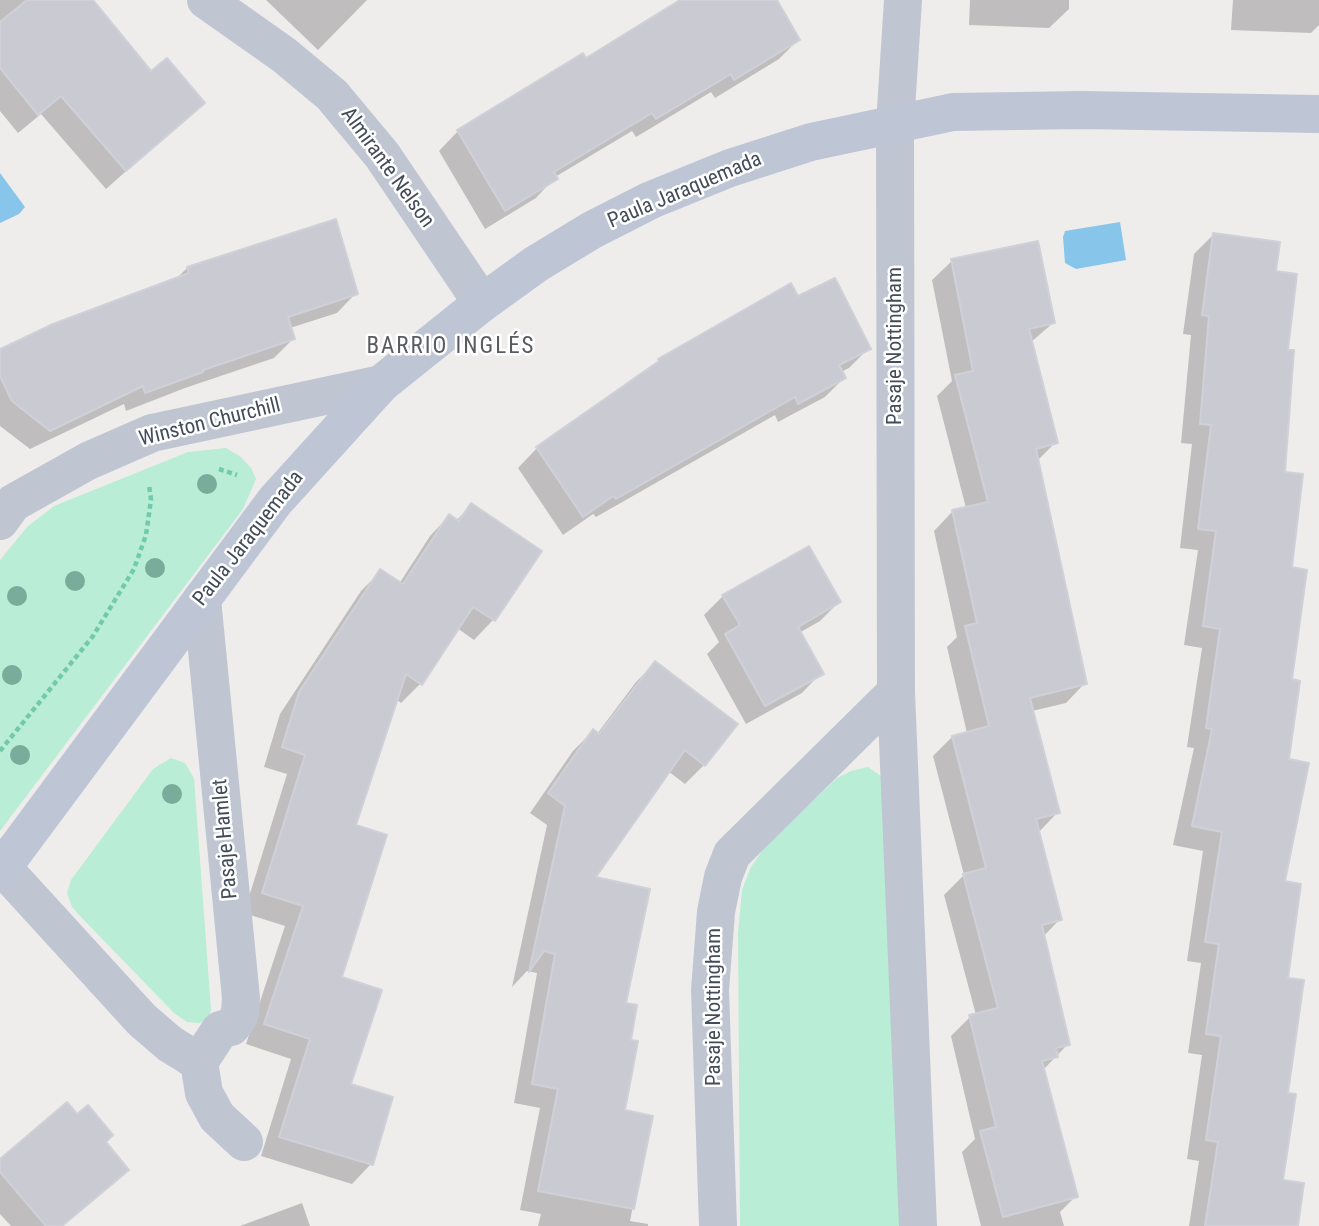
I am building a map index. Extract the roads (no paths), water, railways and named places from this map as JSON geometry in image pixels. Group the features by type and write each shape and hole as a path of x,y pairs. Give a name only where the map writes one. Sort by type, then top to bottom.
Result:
{"street":[{"name":"Almirante Nelson","path":"206,0 284,55 332,95 382,155 482,303"},
{"name":"Pasaje Nottingham","path":"903,0 895,125 897,692 918,1226"},
{"name":"Paula Jaraquemada","path":"1,870 275,501 381,384 482,303 536,264 592,230 651,200 730,168 811,142 953,112 1082,110 1319,114"},
{"name":"Winston Churchill","path":"4,508 88,461 152,433 381,384"},
{"name":"Pasaje Hamlet","path":"199,1062 220,1030 231,1027 236,1021 240,1013 241,998 202,599"},
{"name":"Pasaje Nottingham","path":"718,1226 710,990 716,912 723,877 732,855 740,846 897,692"},
{"path":"1,870 142,1020 170,1045 199,1062 204,1093 217,1117 244,1142"}],"water":[{"path":"0,173 25,207 19,214 0,223"},
{"path":"1120,222 1126,260 1076,269 1065,263 1065,231"}],"district":[{"name":"BARRIO INGLÉS","path":"451,347"}]}
